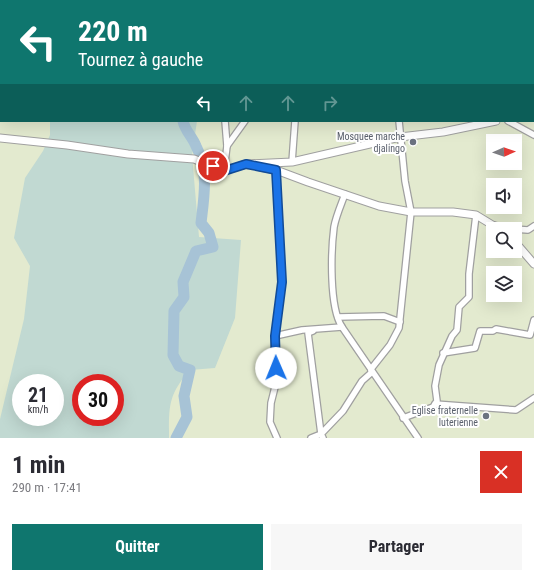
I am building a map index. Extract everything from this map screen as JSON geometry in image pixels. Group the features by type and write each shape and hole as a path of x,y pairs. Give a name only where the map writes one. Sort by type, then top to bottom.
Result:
{"street":[{"path":"224,171 227,146 225,122"},
{"path":"227,146 244,122"},
{"path":"292,162 295,122"},
{"path":"311,438 322,436 343,411 362,381 371,373 371,369 394,339 399,328 411,212 405,181 399,122"},
{"path":"0,138 67,145 128,154 194,159 224,171 246,164 292,162 400,137 443,132 491,122"},
{"path":"510,122 534,135"},
{"path":"246,164 276,170 379,206 411,212 453,212 476,215 486,222"},
{"path":"276,170 282,282 275,336 276,383 271,403 270,422 277,438"},
{"path":"344,194 334,226 332,267 338,317 342,327 418,438"},
{"path":"403,418 433,407 437,401 435,386 436,373 443,353 457,330 459,307 469,297 469,274 476,215"},
{"path":"522,230 528,230 534,226"},
{"path":"522,250 534,264"},
{"path":"338,317 384,316 400,322"},
{"path":"443,353 475,348 480,331 493,331 496,329 530,335 534,320"},
{"path":"275,336 302,330 313,331 342,327"},
{"path":"313,331 308,333 322,436"},
{"path":"435,404 516,410 534,398"}],"green space":[{"path":"0,122 534,122 534,438 0,438"}],"shaded area":[{"path":"50,122 197,122 192,155 199,237 241,240 235,318 215,368 190,370 177,387 171,401 169,438 0,438 0,419 24,319 30,266 14,238 25,178 43,151 50,135"}],"waterway":[{"path":"176,438 187,417 184,396 190,370 179,366 173,355 174,311 184,297 183,282 196,251 213,247 209,233 201,223 204,184 203,165 193,139 185,128 183,122"}],"place":[{"name":"Mosquee marche djalingo","path":"413,142"},
{"name":"Eglise fraternelle luterienne","path":"486,416"}],"route":[{"path":"213,166 224,171 246,164 276,170 282,282 275,336 276,368"}]}
